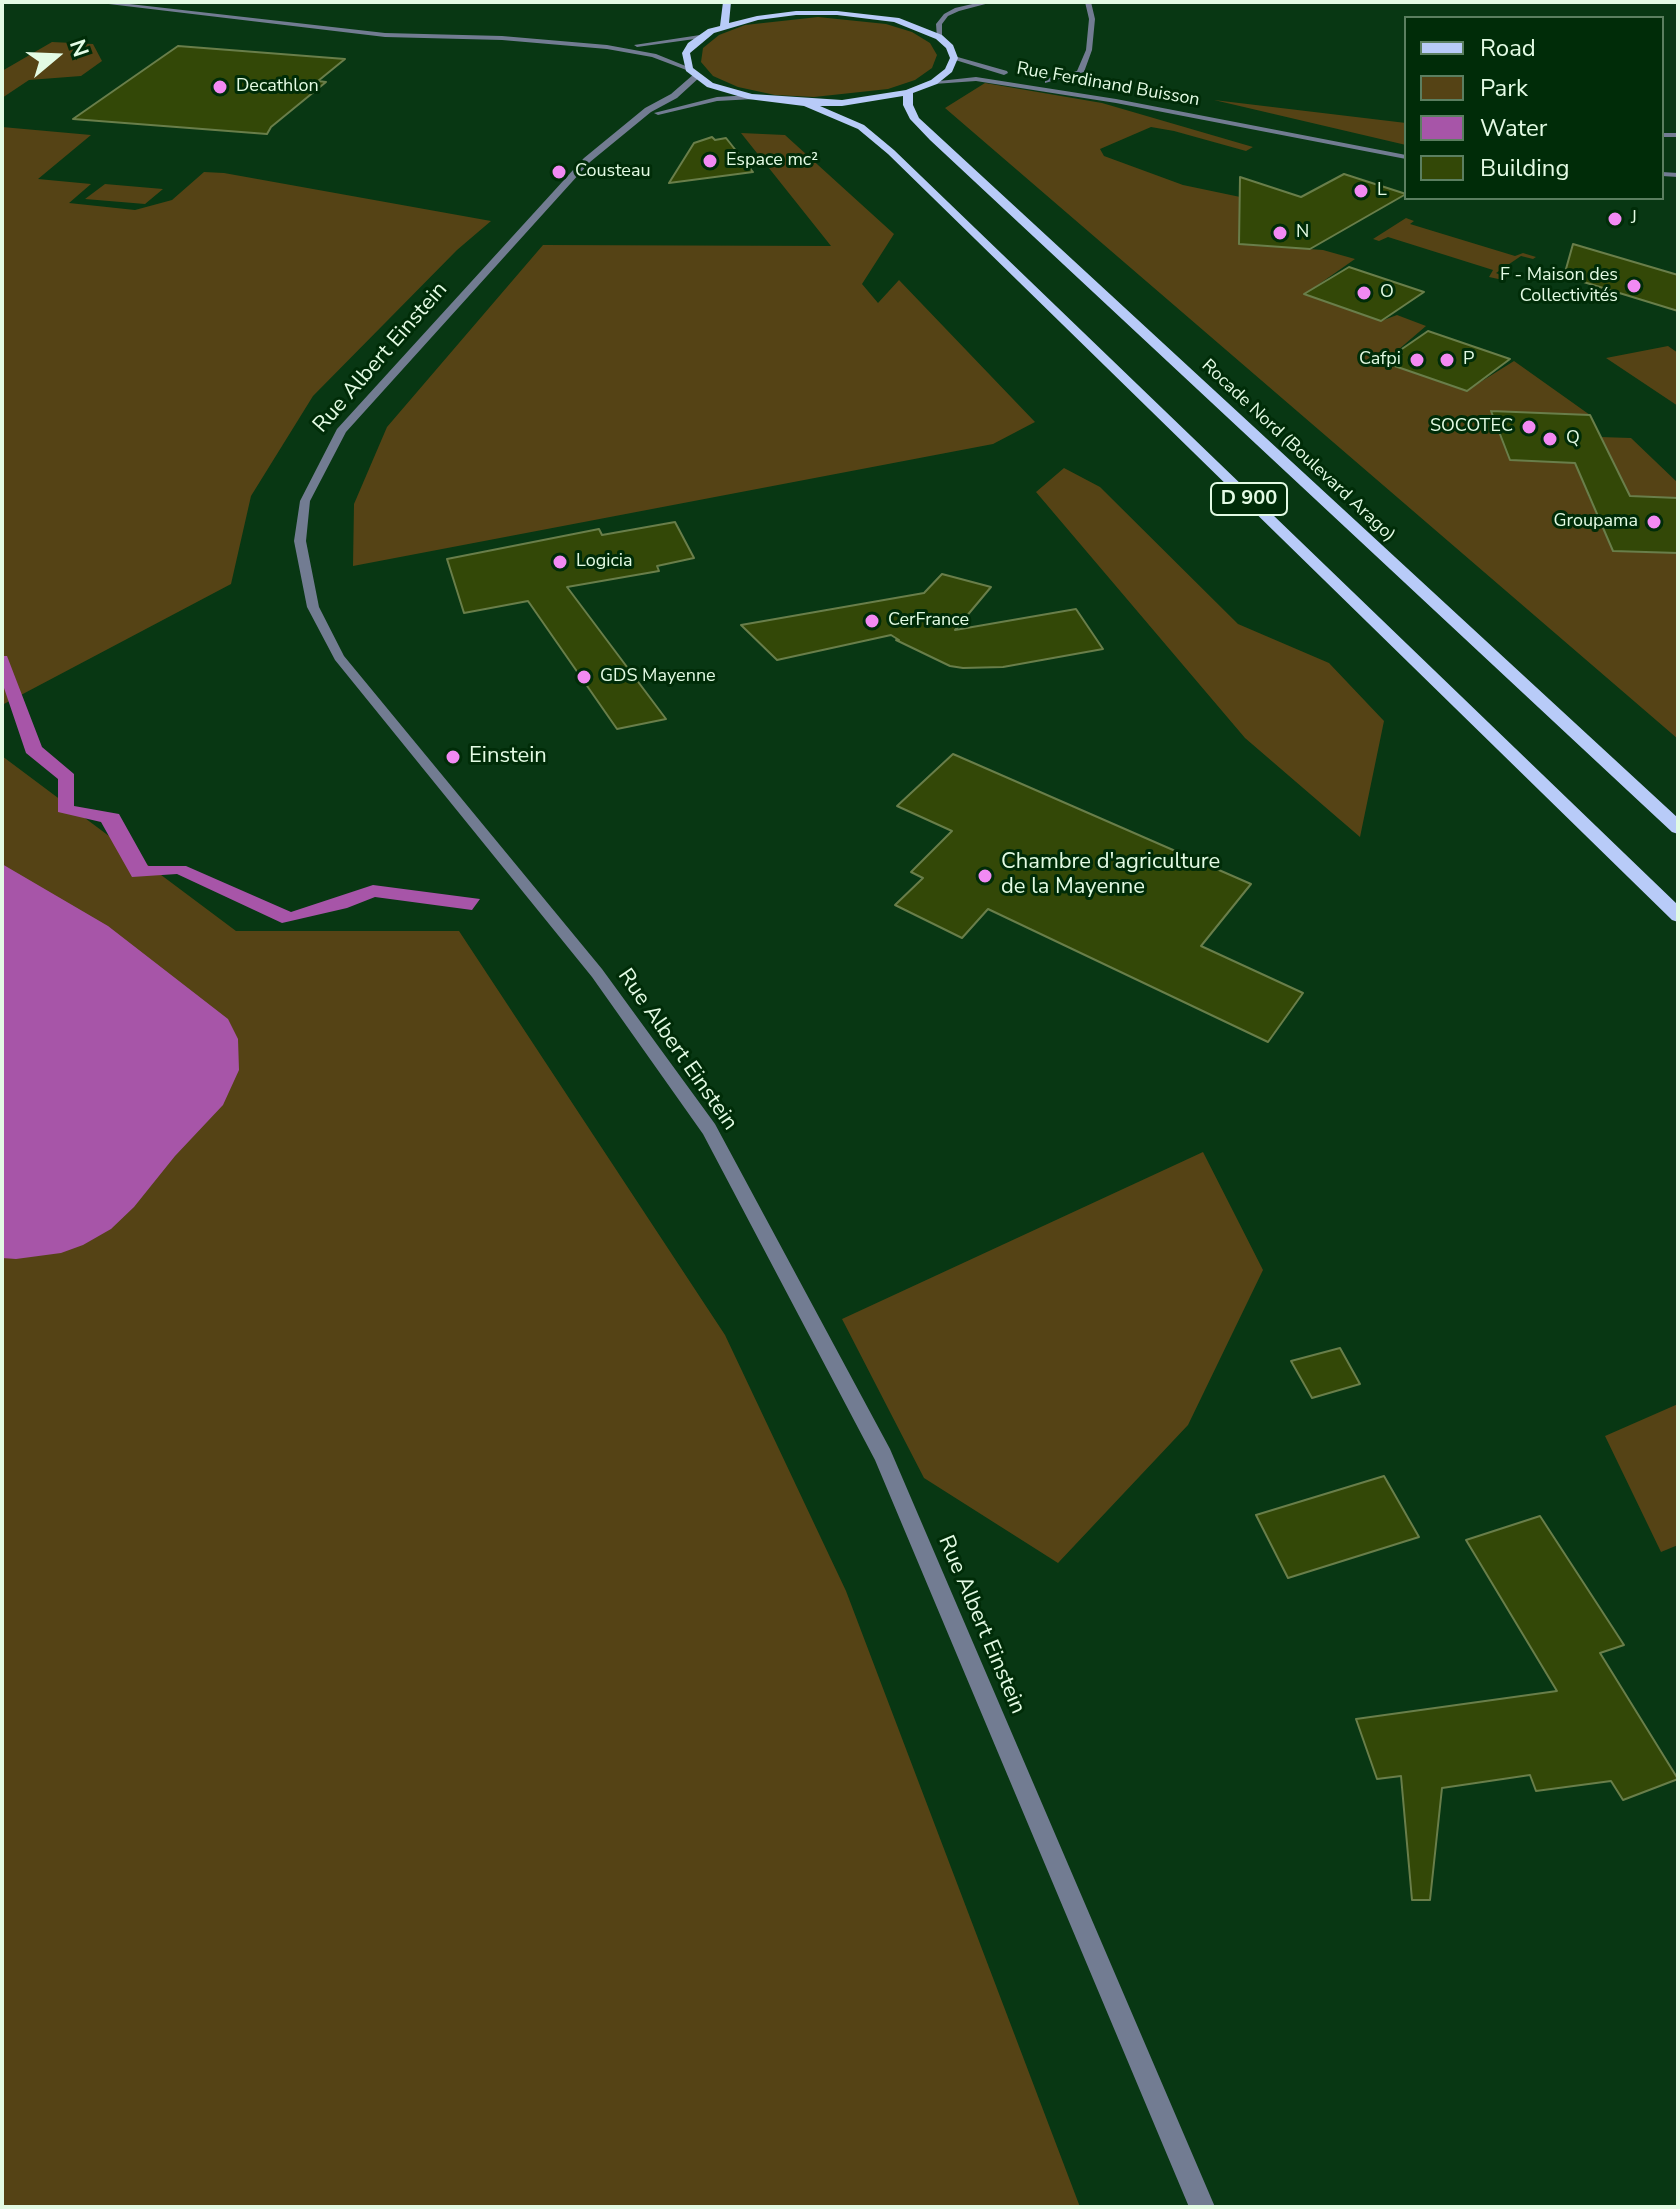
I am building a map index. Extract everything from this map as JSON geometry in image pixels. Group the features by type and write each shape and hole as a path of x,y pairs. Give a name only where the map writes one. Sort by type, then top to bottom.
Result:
{"main road":[{"path":"724,26 727,2"},
{"path":"797,2 837,13"},
{"path":"837,13 896,20 939,37 950,47 954,58 949,70 934,82 908,92 842,103 806,103 751,97 710,85 693,73 686,53 700,37 724,26 783,14 837,13"},
{"name":"Rocade Nord (Boulevard Arago)","path":"908,92 908,105 915,119 933,138 1678,828"},
{"name":"D 900","path":"806,103 861,127 891,152 1678,916"}],"street":[{"path":"95,2 385,35 502,38 607,47 654,55 693,73"},
{"path":"939,37 939,24 946,15 957,9 990,2"},
{"path":"1048,81 1080,72 1089,50 1092,19 1088,2"},
{"path":"607,47 662,44 700,37"},
{"name":"Rue Ferdinand Buisson","path":"954,58 995,72 1404,157"},
{"name":"Rue Albert Einstein","path":"693,73 684,89 648,110 587,160 341,431 305,501 300,541 313,607 339,657 597,973 709,1129 883,1455 1202,2207"},
{"name":"Rue Ferdinand Buisson","path":"934,82 976,79 1011,84 1276,131"},
{"name":"Rue Albert Einstein","path":"625,129 644,117 671,109 717,99 751,97"}],"green space":[{"path":"818,17 886,24 912,32 930,43 937,55 932,68 915,80 888,89 814,97 775,95 738,87 713,76 701,62 703,48 719,35 745,25"},
{"path":"52,42 93,44 102,61 81,76 29,80 2,98 2,71"},
{"path":"985,83 1102,103 1253,147 1246,151 1151,127 1100,149 1104,156 1183,185 1245,198 1240,244 1323,250 1355,259 1305,294 1381,321 1397,315 1426,326 1384,362 1466,391 1514,361 1590,415 1491,412 1511,460 1613,465 1600,437 1631,438 1678,483 1678,498 1588,495 1613,551 1678,553 1678,739 945,108"},
{"path":"1214,100 1404,123 1404,145"},
{"path":"2,127 91,135 38,179 91,184 69,203 135,210 172,200 204,172 491,221 457,250 313,396 251,496 231,584 2,705"},
{"path":"741,133 785,135 894,234 862,284 878,303 899,280 1035,422 993,444 353,566 354,504 387,427 543,245 831,246"},
{"path":"105,184 163,189 145,204 85,199"},
{"path":"1406,218 1414,221 1410,224 1515,256 1523,253 1536,257 1521,256 1496,273 1507,278 1503,280 1489,277 1493,270 1388,237 1379,241 1373,239"},
{"path":"1668,346 1678,353 1678,406 1606,358"},
{"path":"1064,468 1100,487 1238,624 1329,663 1384,721 1360,837 1245,738 1036,492"},
{"path":"2,756 236,931 459,931 725,1335 846,1591 1080,2207 2,2207"},
{"path":"1203,1152 1263,1270 1188,1425 1058,1563 924,1478 842,1319"},
{"path":"1678,1404 1678,1545 1661,1552 1605,1436"}],"water":[{"path":"2,656 7,656 42,747 74,774 74,806 119,814 148,866 186,866 291,912 373,885 480,899 472,910 375,897 347,908 282,923 177,874 132,877 101,822 58,812 58,779 26,753 2,682"},
{"path":"2,864 108,926 228,1019 238,1039 239,1070 223,1105 175,1156 134,1207 111,1229 83,1245 61,1253 16,1259 2,1258"}],"building":[{"path":"178,46 345,59 318,81 326,82 271,127 267,134 73,119"},
{"name":"Espace mc²","path":"712,137 715,140 726,138 753,172 669,183 694,143"},
{"path":"1344,174 1404,193 1310,249 1239,244 1240,177 1301,197"},
{"name":"F - Maison des Collectivités","path":"1573,244 1678,275 1678,311 1564,276"},
{"name":"O","path":"1349,267 1424,292 1381,321 1304,294"},
{"name":"P","path":"1428,331 1510,359 1467,391 1383,362"},
{"path":"1491,411 1590,415 1630,496 1678,498 1678,553 1613,551 1575,463 1510,460"},
{"path":"675,522 694,558 657,566 659,571 567,587 666,719 617,729 528,601 464,613 447,559 599,529 602,535"},
{"name":"CerFrance","path":"942,574 991,587 955,630 1076,609 1103,649 1003,667 963,668 950,666 891,635 777,660 741,625 924,593"},
{"path":"953,754 1251,884 1201,946 1303,993 1268,1042 988,909 962,938 895,905 923,878 911,872 952,831 897,806"},
{"path":"1340,1348 1360,1384 1312,1398 1291,1361"},
{"path":"1384,1476 1419,1537 1288,1578 1256,1515"},
{"path":"1540,1516 1624,1645 1600,1653 1678,1779 1623,1800 1611,1781 1536,1791 1530,1775 1442,1788 1430,1900 1412,1900 1401,1776 1377,1779 1356,1719 1557,1691 1466,1540"}],"place":[{"name":"Decathlon","path":"220,87"},
{"name":"Espace mc²","path":"710,161"},
{"name":"Cousteau","path":"559,172"},
{"name":"L","path":"1361,191"},
{"name":"J","path":"1615,219"},
{"name":"N","path":"1280,233"},
{"name":"F - Maison des Collectivités","path":"1634,286"},
{"name":"O","path":"1364,293"},
{"name":"Cafpi","path":"1417,360"},
{"name":"P","path":"1447,360"},
{"name":"SOCOTEC","path":"1529,427"},
{"name":"Q","path":"1550,439"},
{"name":"Groupama","path":"1654,522"},
{"name":"Logicia","path":"560,562"},
{"name":"CerFrance","path":"872,621"},
{"name":"GDS Mayenne","path":"584,677"},
{"name":"Einstein","path":"453,757"},
{"name":"Chambre d'agriculture de la Mayenne","path":"985,876"}]}
